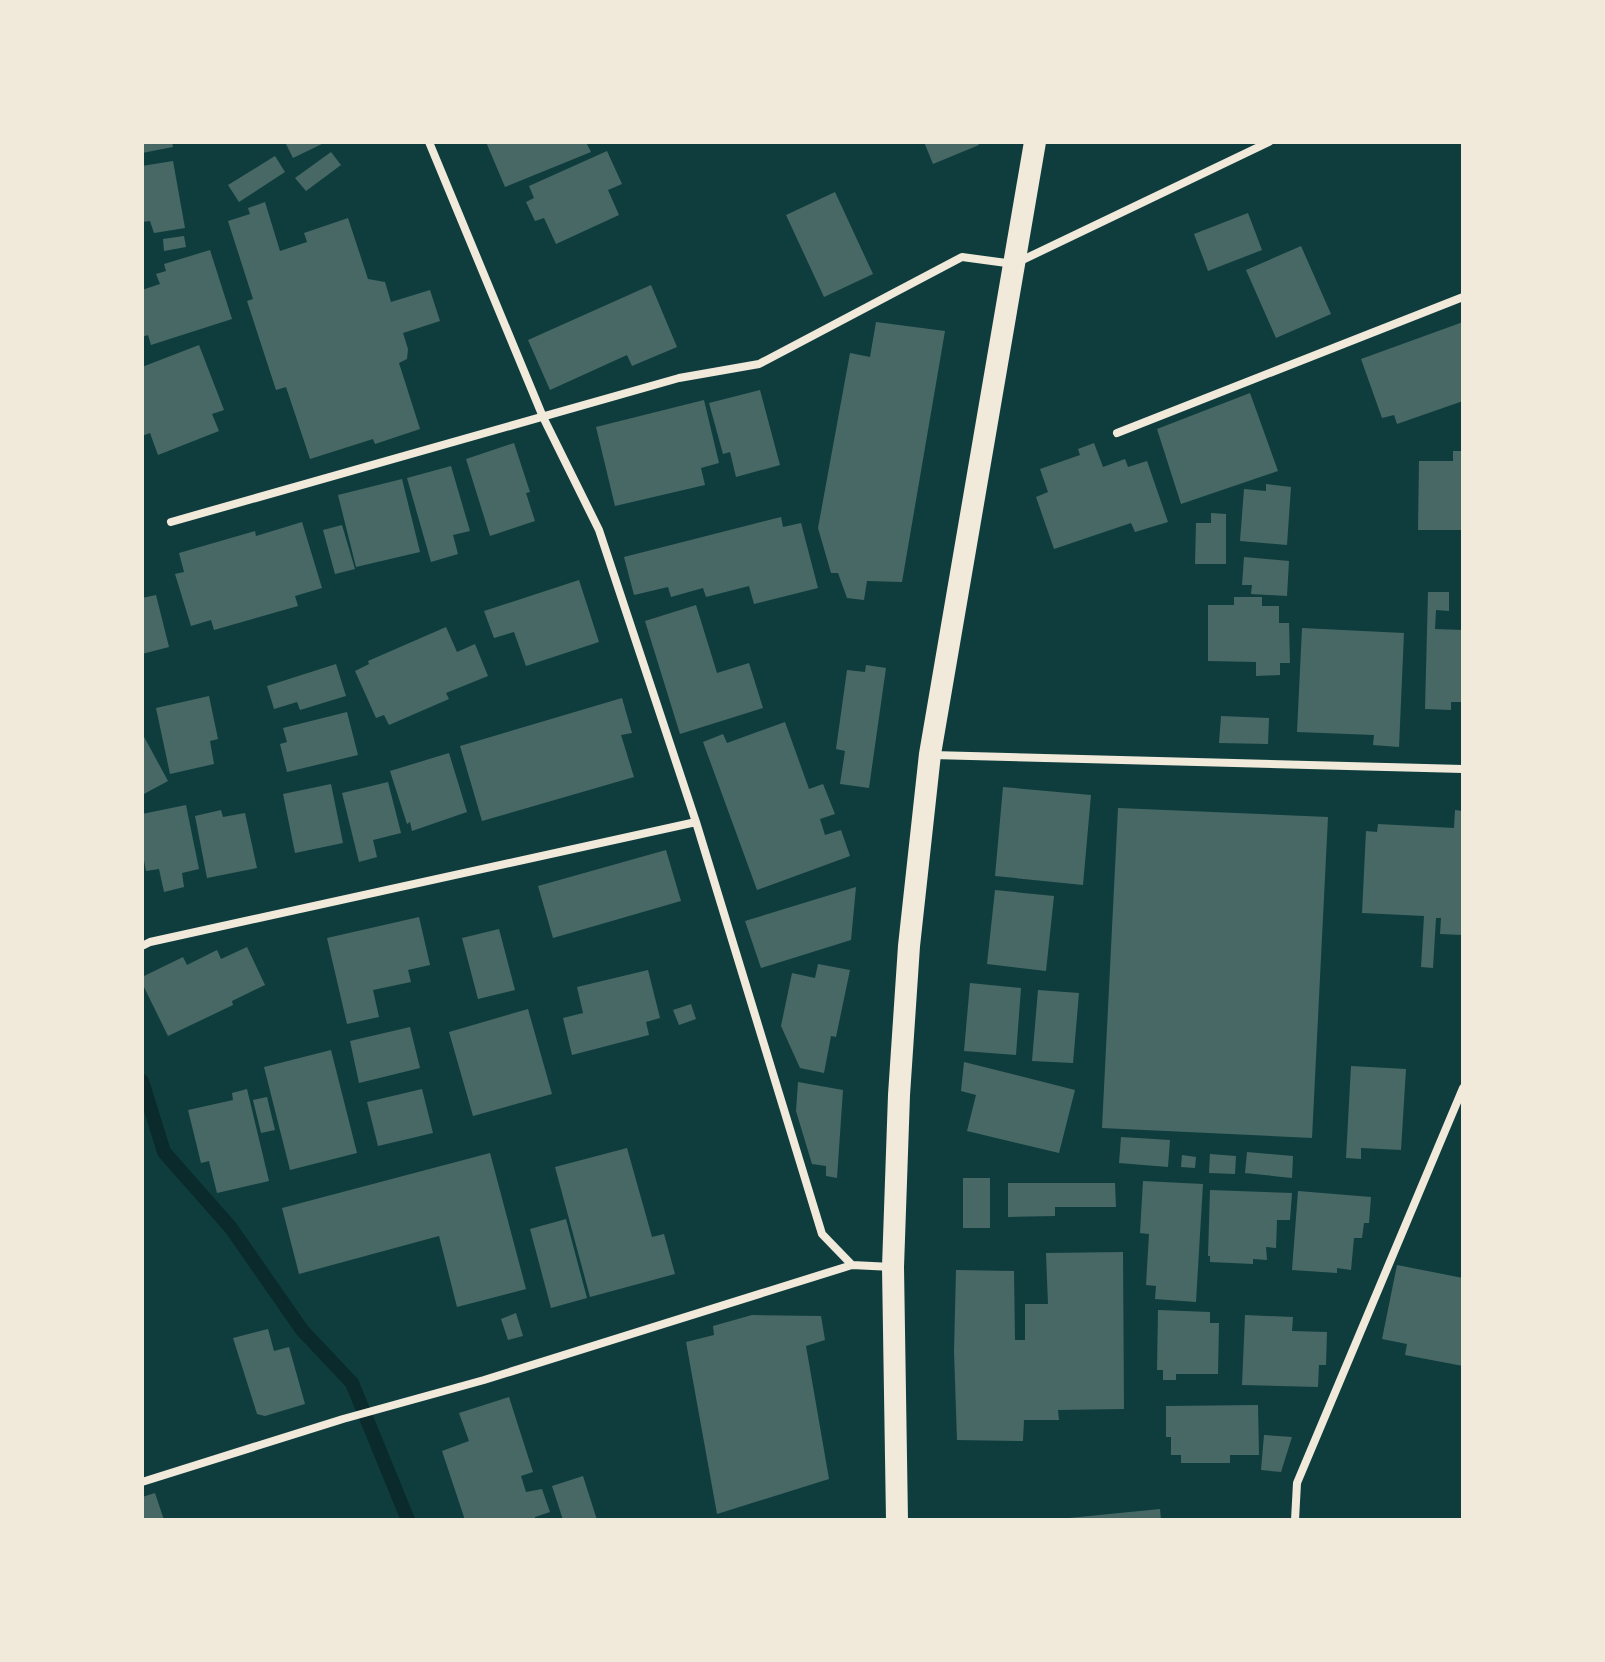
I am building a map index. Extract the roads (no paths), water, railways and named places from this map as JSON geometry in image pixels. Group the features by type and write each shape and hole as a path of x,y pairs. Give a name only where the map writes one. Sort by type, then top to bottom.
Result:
{"highway":[{"path":"897,1520 893,1267 899,1095 908,961 930,754 1035,142"}],"street":[{"path":"429,142 543,417 599,530 696,822 822,1234 852,1265"},
{"path":"171,522 679,378 759,364 962,257 1014,264 1269,142"},
{"path":"1117,433 1463,297"},
{"path":"930,754 1463,769"},
{"path":"142,946 696,822"},
{"path":"1295,1520 1297,1483 1463,1088"},
{"path":"142,1482 343,1419 484,1380 852,1265 893,1267"}],"waterway":[{"path":"142,1081 164,1152 231,1228 302,1330 352,1383 408,1520"}]}
